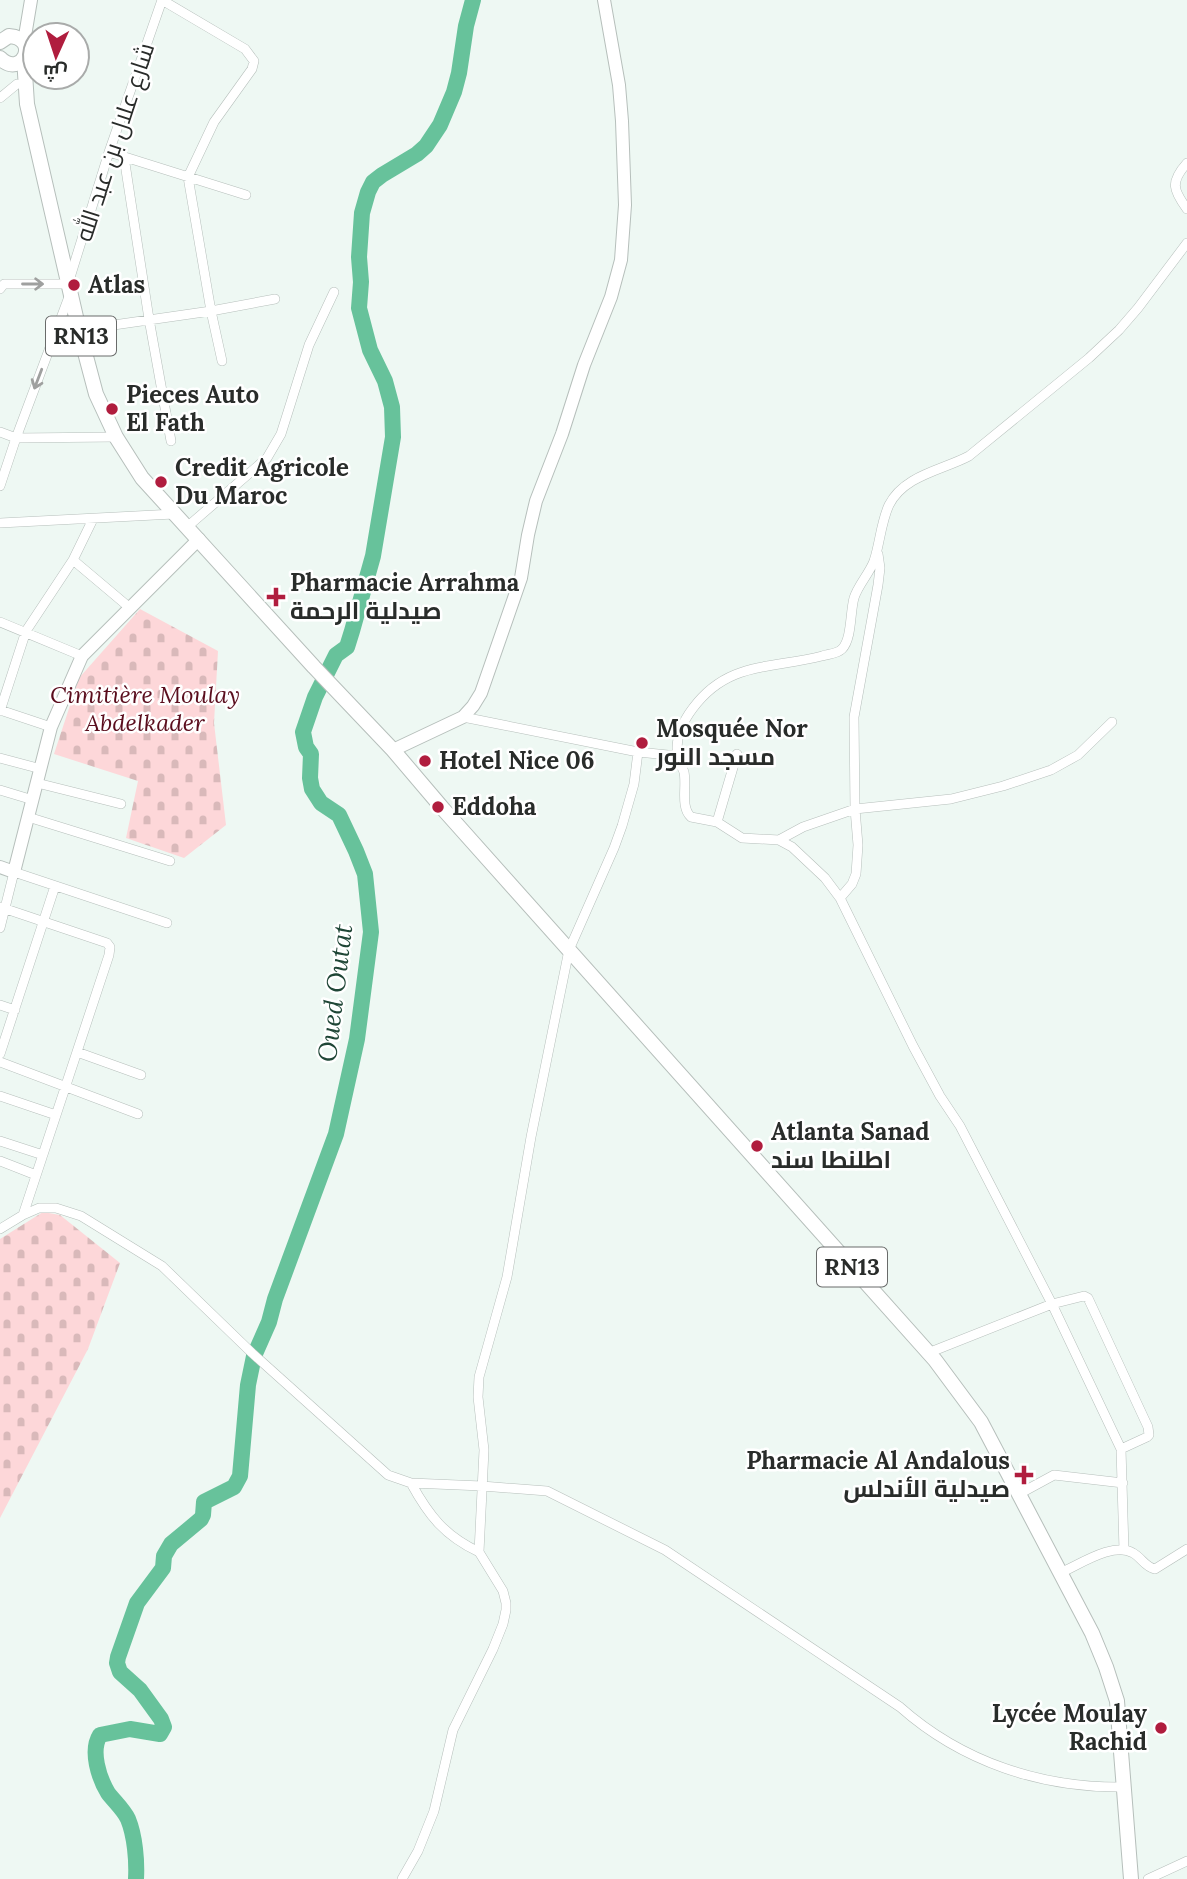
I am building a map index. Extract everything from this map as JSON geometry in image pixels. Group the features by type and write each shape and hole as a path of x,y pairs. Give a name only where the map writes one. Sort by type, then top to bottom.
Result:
{"main road":[{"name":"RN13","path":"4,61 17,64 21,61"},
{"name":"RN13","path":"4,61 27,104"},
{"name":"RN13","path":"26,91 79,330 96,394 116,437 142,478 393,750 928,1353 981,1422 1092,1633 1111,1683 1116,1701 1130,1879"}],"street":[{"path":"9,39 28,19 31,0"},
{"path":"162,0 245,49 254,61 252,69 214,122 188,177 222,361"},
{"name":"شارع علال بن عبد الله","path":"0,486 70,288 109,152 162,0"},
{"path":"393,750 463,717 481,693 521,578 527,535 536,501 611,297 621,260 625,205 619,85 604,0"},
{"path":"0,98 18,84"},
{"path":"109,152 246,195"},
{"path":"124,157 171,441"},
{"path":"1187,163 1177,177 1175,190 1187,209"},
{"path":"1124,1550 1121,1449 1052,1304 960,1126 913,1046 840,898 809,861 792,847 779,840 741,838 717,822 691,817 686,811 686,783 678,756 682,726 709,689 759,666 808,659 842,649 849,630 854,597 871,569 884,520 895,496 917,478 969,456 1089,358 1124,326 1187,243"},
{"path":"0,289 4,284 70,288"},
{"path":"187,527 267,458 276,446 309,345 334,292"},
{"path":"79,330 275,299"},
{"path":"0,432 16,438 116,437"},
{"path":"0,523 174,514"},
{"path":"51,727 0,710 26,631 73,560 93,519"},
{"path":"0,928 51,727 82,656 199,539"},
{"path":"840,898 852,884 856,874 858,845 854,717 878,585 878,549"},
{"path":"73,560 130,608"},
{"path":"0,622 82,656"},
{"path":"463,717 638,752 678,756"},
{"path":"779,840 803,827 855,809 951,799 1009,784 1066,763 1112,722"},
{"path":"480,1552 484,1450 478,1397 479,1377 509,1267 531,1138 569,950 622,826 634,784 638,752"},
{"path":"717,822 737,754"},
{"path":"0,758 40,769"},
{"path":"37,783 121,804"},
{"path":"0,790 33,800"},
{"path":"28,817 170,861"},
{"path":"0,867 167,923"},
{"path":"0,1054 55,886"},
{"path":"3,908 107,943 110,947 23,1215"},
{"path":"0,1004 15,1010"},
{"path":"77,1052 141,1075"},
{"path":"0,1062 138,1114"},
{"path":"0,1096 56,1115"},
{"path":"0,1141 43,1155"},
{"path":"0,1161 36,1175"},
{"path":"0,1229 23,1215 49,1207 81,1216 162,1266 252,1353 388,1475 411,1483 547,1491 665,1550 953,1745 1004,1768 1038,1779 1086,1786 1124,1787"},
{"path":"928,1353 1052,1304 1080,1296 1088,1298 1149,1432 1147,1437 1121,1449"},
{"path":"1018,1494 1054,1475 1123,1483"},
{"path":"402,1879 418,1850 434,1811 453,1730 493,1649 503,1624 506,1603 500,1583 480,1552 459,1542 445,1531 421,1501 411,1483"},
{"path":"1060,1573 1114,1550 1135,1554 1149,1568 1155,1569 1187,1549"},
{"path":"1148,1879 1187,1861"}],"green space":[{"name":"Cimitière Moulay Abdelkader","path":"140,609 218,651 214,723 226,825 184,858 126,838 138,781 54,754 79,678"},
{"path":"43,1212 60,1215 120,1263 88,1349 0,1518 0,1239"}],"waterway":[{"name":"Oued Outat","path":"136,1879 135,1849 130,1826 124,1812 108,1793 99,1772 97,1741 100,1735 130,1729 160,1734 164,1727 140,1690 120,1672 118,1657 137,1603 163,1568 164,1556 171,1544 201,1519 204,1502 234,1487 240,1476 248,1385 254,1356 269,1322 336,1134 357,1039 371,932 365,874 339,815 321,803 312,789 311,754 306,747 303,732 315,697 336,655 347,647 352,631 373,556 393,437 392,407 385,381 370,350 359,308 362,213 373,182 417,154 440,125 454,92 473,0"}],"place":[{"name":"Atlas","path":"74,285"},
{"name":"Pieces Auto El Fath","path":"112,409"},
{"name":"Credit Agricole Du Maroc","path":"161,482"},
{"name":"Pharmacie Arrahma صيدلية الرحمة","path":"276,597"},
{"name":"Mosquée Nor مسجد النور","path":"642,743"},
{"name":"Hotel Nice 06","path":"425,761"},
{"name":"Eddoha","path":"438,807"},
{"name":"Atlanta Sanad اطلنطا سند","path":"757,1146"},
{"name":"Pharmacie Al Andalous صيدلية الأندلس","path":"1024,1475"},
{"name":"Lycée Moulay Rachid","path":"1161,1728"}]}
